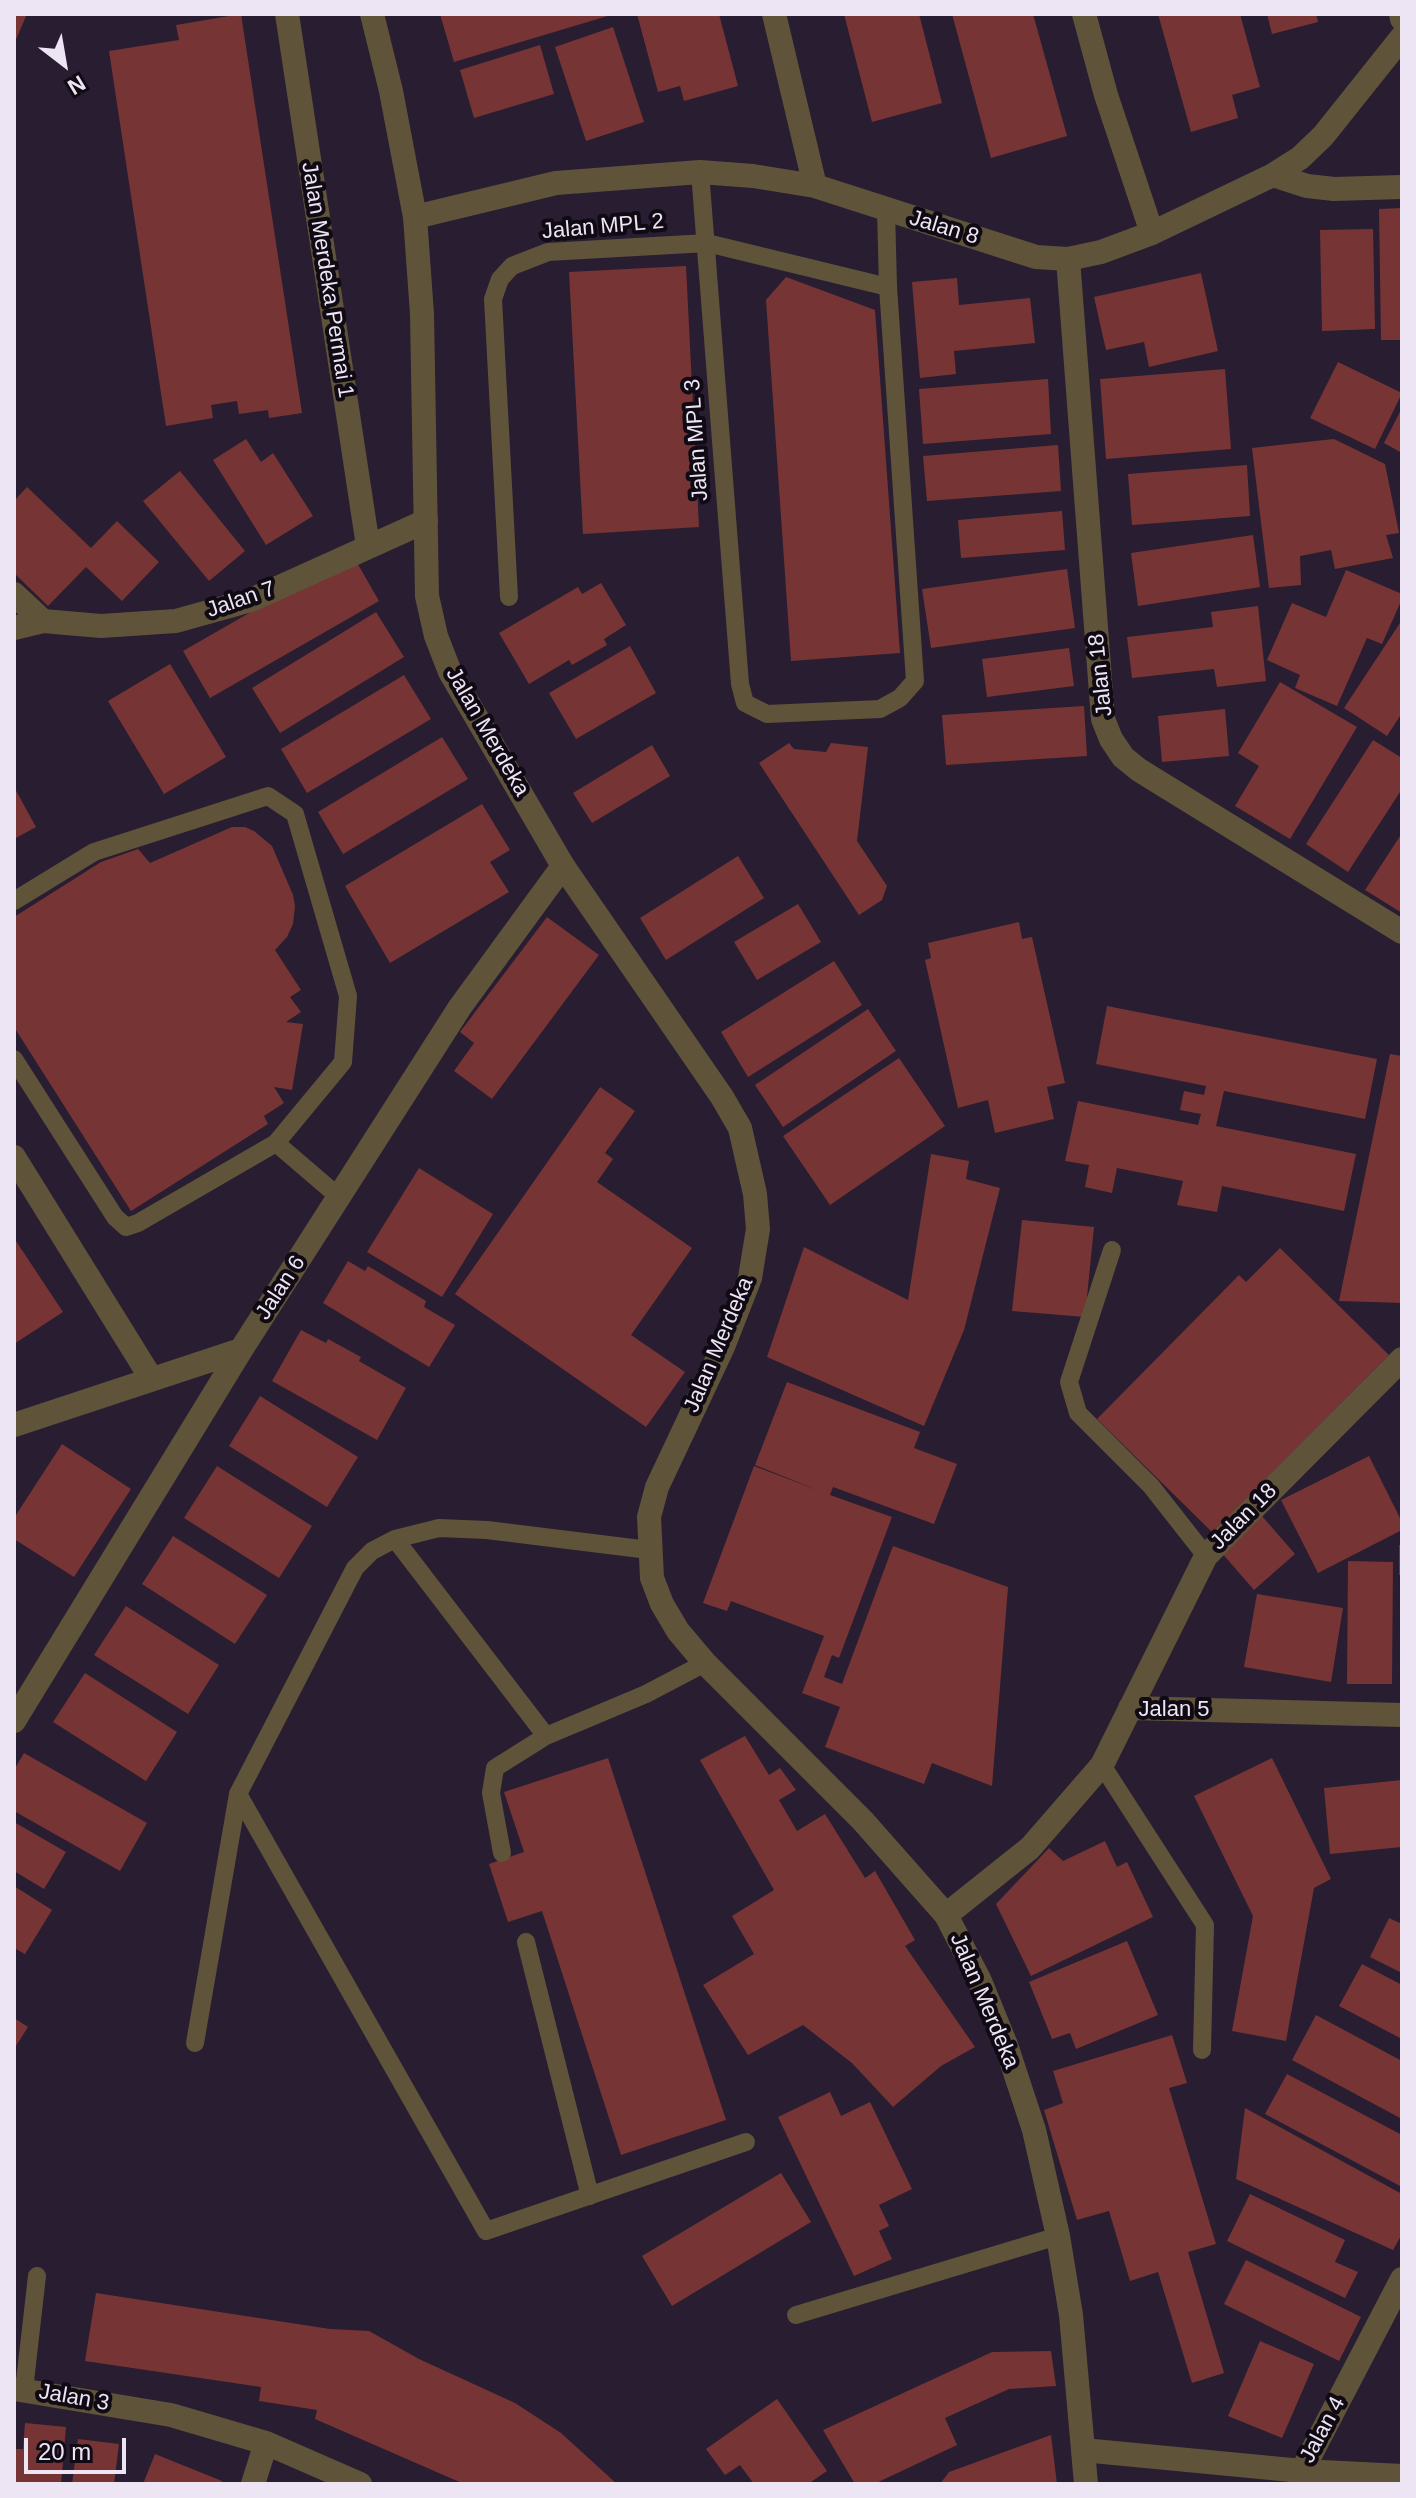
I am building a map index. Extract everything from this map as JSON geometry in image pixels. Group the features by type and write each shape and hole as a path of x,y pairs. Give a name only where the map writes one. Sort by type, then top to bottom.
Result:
{"street":[{"name":"Jalan Merdeka Permai 1","path":"287,14 368,546"},
{"name":"Jalan Merdeka","path":"372,14 391,91 415,217 422,314 427,596 436,636 450,672 563,866 728,1107 740,1128 755,1194 758,1229 750,1278 723,1347 657,1487 649,1517 652,1578 662,1604 678,1631 705,1663 863,1821 946,1915 980,1981 1006,2045 1034,2130 1058,2236 1071,2315 1086,2484"},
{"path":"774,14 815,186"},
{"path":"1084,14 1106,95 1152,233"},
{"name":"Jalan 8","path":"415,217 556,183 700,172 753,176 815,186 1036,257 1068,259 1101,252 1152,233 1273,175 1300,158 1323,136 1402,37"},
{"path":"1273,175 1307,186 1334,189 1402,187"},
{"name":"Jalan 18","path":"1068,259 1103,719 1111,739 1123,757 1139,770 1402,932"},
{"name":"Jalan 7","path":"14,628 43,621 101,626 176,621 251,600 426,521"},
{"path":"14,594 43,621"},
{"name":"Jalan 6","path":"14,1721 21,1697 460,1007 563,866"},
{"path":"14,1157 151,1378"},
{"path":"14,1425 241,1350"},
{"name":"Jalan 18","path":"1130,1708 1206,1556 1402,1359"},
{"name":"Jalan 5","path":"946,1915 1030,1848 1102,1765 1130,1708 1402,1715"},
{"name":"Jalan 4","path":"1083,2450 1302,2471 1402,2279"},
{"name":"Jalan 3","path":"19,2390 171,2415 266,2443 360,2484"},
{"path":"253,2484 266,2443"},
{"path":"1302,2471 1402,2476"}],"lane":[{"name":"Jalan MPL 3","path":"700,172 740,684 745,703 767,714 880,709 900,698 915,681 888,287"},
{"path":"886,210 888,287"},
{"name":"Jalan MPL 2","path":"509,597 493,299 500,279 512,266 548,252 707,243 888,287"},
{"path":"14,901 94,852 268,796 295,814 348,996 343,1062 276,1143 126,1227 115,1217 14,1059"},
{"path":"276,1143 339,1197"},
{"path":"1112,1250 1069,1382 1078,1413 1151,1486 1206,1556"},
{"path":"195,2043 238,1794 355,1568 372,1551 395,1539 439,1528 487,1530 649,1550"},
{"path":"395,1539 546,1736"},
{"path":"502,1853 491,1793 495,1768 546,1736 646,1694 705,1663"},
{"path":"1102,1765 1205,1925 1202,2050"},
{"path":"238,1794 486,2231 746,2142"},
{"path":"526,1942 590,2196"},
{"path":"796,2315 1058,2236"},
{"path":"19,2390 37,2276"}],"building":[{"path":"14,14 27,14 14,44"},
{"path":"241,14 302,413 269,418 268,410 239,414 237,401 211,405 213,418 166,426 109,51 179,40 176,25"},
{"path":"440,14 611,14 611,15 454,62"},
{"path":"637,14 719,14 738,86 684,101 680,86 658,92"},
{"path":"844,14 919,14 942,103 872,122"},
{"path":"952,14 1033,14 1067,136 991,158"},
{"path":"1158,14 1240,14 1260,87 1232,95 1238,118 1191,132"},
{"path":"1267,14 1316,14 1318,22 1272,34"},
{"path":"613,27 644,122 586,141 555,47"},
{"path":"540,45 554,94 474,118 460,70"},
{"path":"1402,208 1402,340 1381,340 1379,209"},
{"path":"1373,229 1375,329 1322,331 1320,230"},
{"path":"686,266 699,527 583,534 569,272"},
{"path":"1201,273 1218,351 1149,367 1144,342 1106,350 1094,297"},
{"path":"786,277 875,310 900,653 791,661 766,300"},
{"path":"957,278 959,305 1030,298 1035,343 954,351 956,374 920,378 912,282"},
{"path":"1338,362 1402,393 1375,449 1310,418"},
{"path":"1225,369 1231,449 1106,459 1100,379"},
{"path":"1048,379 1051,434 923,444 919,389"},
{"path":"1402,408 1402,453 1384,443"},
{"path":"246,439 261,462 273,453 313,516 266,545 213,460"},
{"path":"1334,439 1385,464 1399,533 1386,535 1393,558 1335,569 1331,550 1300,556 1301,585 1269,588 1252,448"},
{"path":"1058,445 1061,491 927,501 923,456"},
{"path":"1247,465 1250,516 1132,525 1128,474"},
{"path":"180,471 245,551 209,581 143,501"},
{"path":"27,487 91,548 117,521 159,562 122,601 86,567 48,606 14,573 14,501"},
{"path":"1062,511 1065,550 961,558 958,520"},
{"path":"1253,535 1260,587 1138,606 1131,553"},
{"path":"352,554 379,601 210,698 183,651"},
{"path":"1067,569 1075,628 931,648 922,589"},
{"path":"1346,570 1402,594 1402,599 1382,644 1367,638 1337,706 1295,688 1300,675 1267,660 1292,603 1326,617"},
{"path":"601,583 626,625 604,639 607,645 572,665 569,660 529,684 499,633 578,587 582,594"},
{"path":"1258,606 1266,681 1217,687 1214,669 1132,678 1127,637 1213,627 1211,612"},
{"path":"376,612 404,657 280,733 252,688"},
{"path":"1402,620 1402,713 1387,736 1344,708"},
{"path":"630,646 656,693 576,739 549,693"},
{"path":"1069,648 1074,686 987,697 982,659"},
{"path":"170,664 226,757 164,794 108,701"},
{"path":"404,675 431,719 307,793 281,749"},
{"path":"1280,682 1357,727 1290,839 1235,806 1259,766 1238,753"},
{"path":"1084,706 1087,756 946,765 942,715"},
{"path":"1225,709 1229,756 1162,762 1158,716"},
{"path":"442,737 468,779 343,854 318,812"},
{"path":"1373,740 1402,758 1402,789 1348,872 1306,844"},
{"path":"789,743 794,749 826,752 831,743 868,747 857,841 887,886 882,900 859,915 759,763"},
{"path":"652,745 670,776 592,823 573,793"},
{"path":"14,787 36,827 14,839"},
{"path":"482,804 510,850 490,862 509,892 390,963 345,886"},
{"path":"232,827 254,831 272,846 293,895 293,924 287,937 275,950 301,990 290,997 301,1012 286,1022 303,1024 292,1090 274,1087 284,1103 264,1116 268,1124 131,1211 14,1027 14,917 101,862 138,849 150,863"},
{"path":"1402,833 1402,913 1365,890"},
{"path":"738,856 764,898 666,960 640,918"},
{"path":"798,904 821,942 757,980 734,942"},
{"path":"547,917 599,955 492,1099 454,1071 474,1043 460,1032"},
{"path":"1019,922 1022,939 1032,937 1065,1083 1047,1087 1054,1119 995,1133 988,1100 958,1108 925,960 931,958 928,943"},
{"path":"834,961 862,1005 748,1077 721,1032"},
{"path":"1107,1006 1377,1059 1365,1119 1224,1091 1216,1126 1356,1154 1344,1211 1222,1186 1217,1212 1177,1205 1183,1181 1117,1168 1112,1193 1085,1187 1089,1165 1065,1161 1078,1101 1198,1125 1201,1114 1180,1110 1184,1091 1204,1095 1206,1086 1096,1064"},
{"path":"868,1009 896,1051 783,1127 755,1085"},
{"path":"1390,1054 1402,1056 1402,1303 1339,1301"},
{"path":"899,1058 945,1126 830,1205 783,1136"},
{"path":"600,1087 635,1111 605,1153 613,1159 597,1182 692,1248 631,1335 685,1372 646,1427 455,1294"},
{"path":"931,1154 969,1161 966,1179 1000,1188 964,1330 924,1426 767,1357 804,1247 908,1300"},
{"path":"419,1168 493,1214 442,1297 367,1252"},
{"path":"1022,1220 1094,1227 1085,1317 1012,1311"},
{"path":"14,1238 63,1312 14,1344"},
{"path":"1280,1248 1389,1355 1213,1533 1097,1419 1239,1275 1246,1282"},
{"path":"348,1261 365,1271 368,1266 426,1301 424,1307 455,1325 429,1367 323,1303"},
{"path":"301,1330 326,1343 328,1339 361,1357 359,1361 406,1388 377,1440 272,1381"},
{"path":"787,1382 920,1432 914,1448 957,1464 934,1524 833,1487 830,1495 892,1517 839,1658 832,1655 824,1677 842,1684 893,1546 1008,1587 992,1786 932,1763 924,1784 825,1747 840,1707 802,1693 824,1636 731,1601 727,1611 703,1603 754,1466 820,1491 755,1465"},
{"path":"260,1396 358,1457 327,1507 229,1446"},
{"path":"62,1444 131,1489 74,1577 14,1539 14,1518"},
{"path":"1369,1456 1402,1522 1402,1530 1318,1573 1281,1500"},
{"path":"217,1466 312,1526 279,1578 184,1518"},
{"path":"1262,1516 1295,1554 1254,1590 1221,1552"},
{"path":"173,1536 267,1595 235,1644 142,1584"},
{"path":"1399,1545 1402,1545 1402,1575 1399,1575"},
{"path":"1348,1561 1393,1562 1392,1684 1347,1684"},
{"path":"1257,1594 1343,1608 1331,1682 1244,1667"},
{"path":"126,1606 219,1665 188,1714 94,1655"},
{"path":"85,1673 177,1732 146,1781 53,1722"},
{"path":"745,1736 769,1775 780,1768 796,1790 779,1800 797,1831 825,1814 865,1878 875,1871 915,1940 905,1946 975,2047 941,2066 893,2107 852,2063 803,2025 748,2055 703,1985 754,1954 732,1916 774,1890 700,1760"},
{"path":"24,1753 147,1823 120,1871 14,1811 14,1770"},
{"path":"608,1758 726,2120 621,2155 542,1911 508,1922 489,1864 524,1852 504,1792"},
{"path":"1272,1758 1331,1879 1314,1888 1286,2041 1232,2031 1253,1916 1194,1796"},
{"path":"1402,1780 1402,1847 1330,1854 1324,1788"},
{"path":"14,1822 66,1852 44,1889 14,1871"},
{"path":"1105,1841 1117,1867 1127,1862 1153,1917 1031,1976 996,1904 1049,1848 1063,1861"},
{"path":"14,1886 52,1910 25,1954 14,1948"},
{"path":"1389,1918 1402,1924 1402,1973 1370,1957"},
{"path":"1127,1941 1158,2015 1076,2049 1070,2033 1052,2039 1029,1982"},
{"path":"1362,1964 1402,1985 1402,2039 1339,2006"},
{"path":"1316,2015 1402,2061 1402,2119 1292,2060"},
{"path":"14,2018 28,2027 14,2049"},
{"path":"1172,2035 1187,2083 1169,2088 1216,2244 1188,2252 1224,2373 1192,2383 1158,2272 1130,2281 1109,2211 1077,2220 1044,2110 1063,2103 1053,2071"},
{"path":"1287,2074 1402,2135 1402,2187 1265,2114"},
{"path":"830,2092 841,2116 870,2102 912,2189 879,2205 889,2226 879,2231 892,2259 854,2276 778,2117"},
{"path":"1245,2108 1402,2194 1402,2234 1393,2250 1236,2179"},
{"path":"781,2173 811,2222 672,2306 642,2256"},
{"path":"1250,2194 1345,2240 1335,2262 1358,2272 1345,2298 1227,2241"},
{"path":"1246,2260 1361,2317 1339,2361 1224,2304"},
{"path":"96,2293 330,2329 369,2331 419,2359 515,2403 561,2433 617,2484 464,2484 315,2419 317,2410 259,2401 261,2387 85,2361"},
{"path":"1260,2341 1314,2364 1282,2438 1228,2416"},
{"path":"1051,2351 1056,2386 1009,2389 945,2418 957,2445 874,2484 855,2484 823,2430 992,2352"},
{"path":"777,2399 827,2471 808,2484 754,2484 740,2465 725,2475 706,2449"},
{"path":"25,2423 66,2427 61,2484 14,2484 14,2449 23,2449"},
{"path":"1051,2435 1057,2484 940,2484 949,2472"},
{"path":"78,2439 119,2444 114,2484 72,2484"},
{"path":"155,2454 222,2481 221,2484 143,2484"}]}
